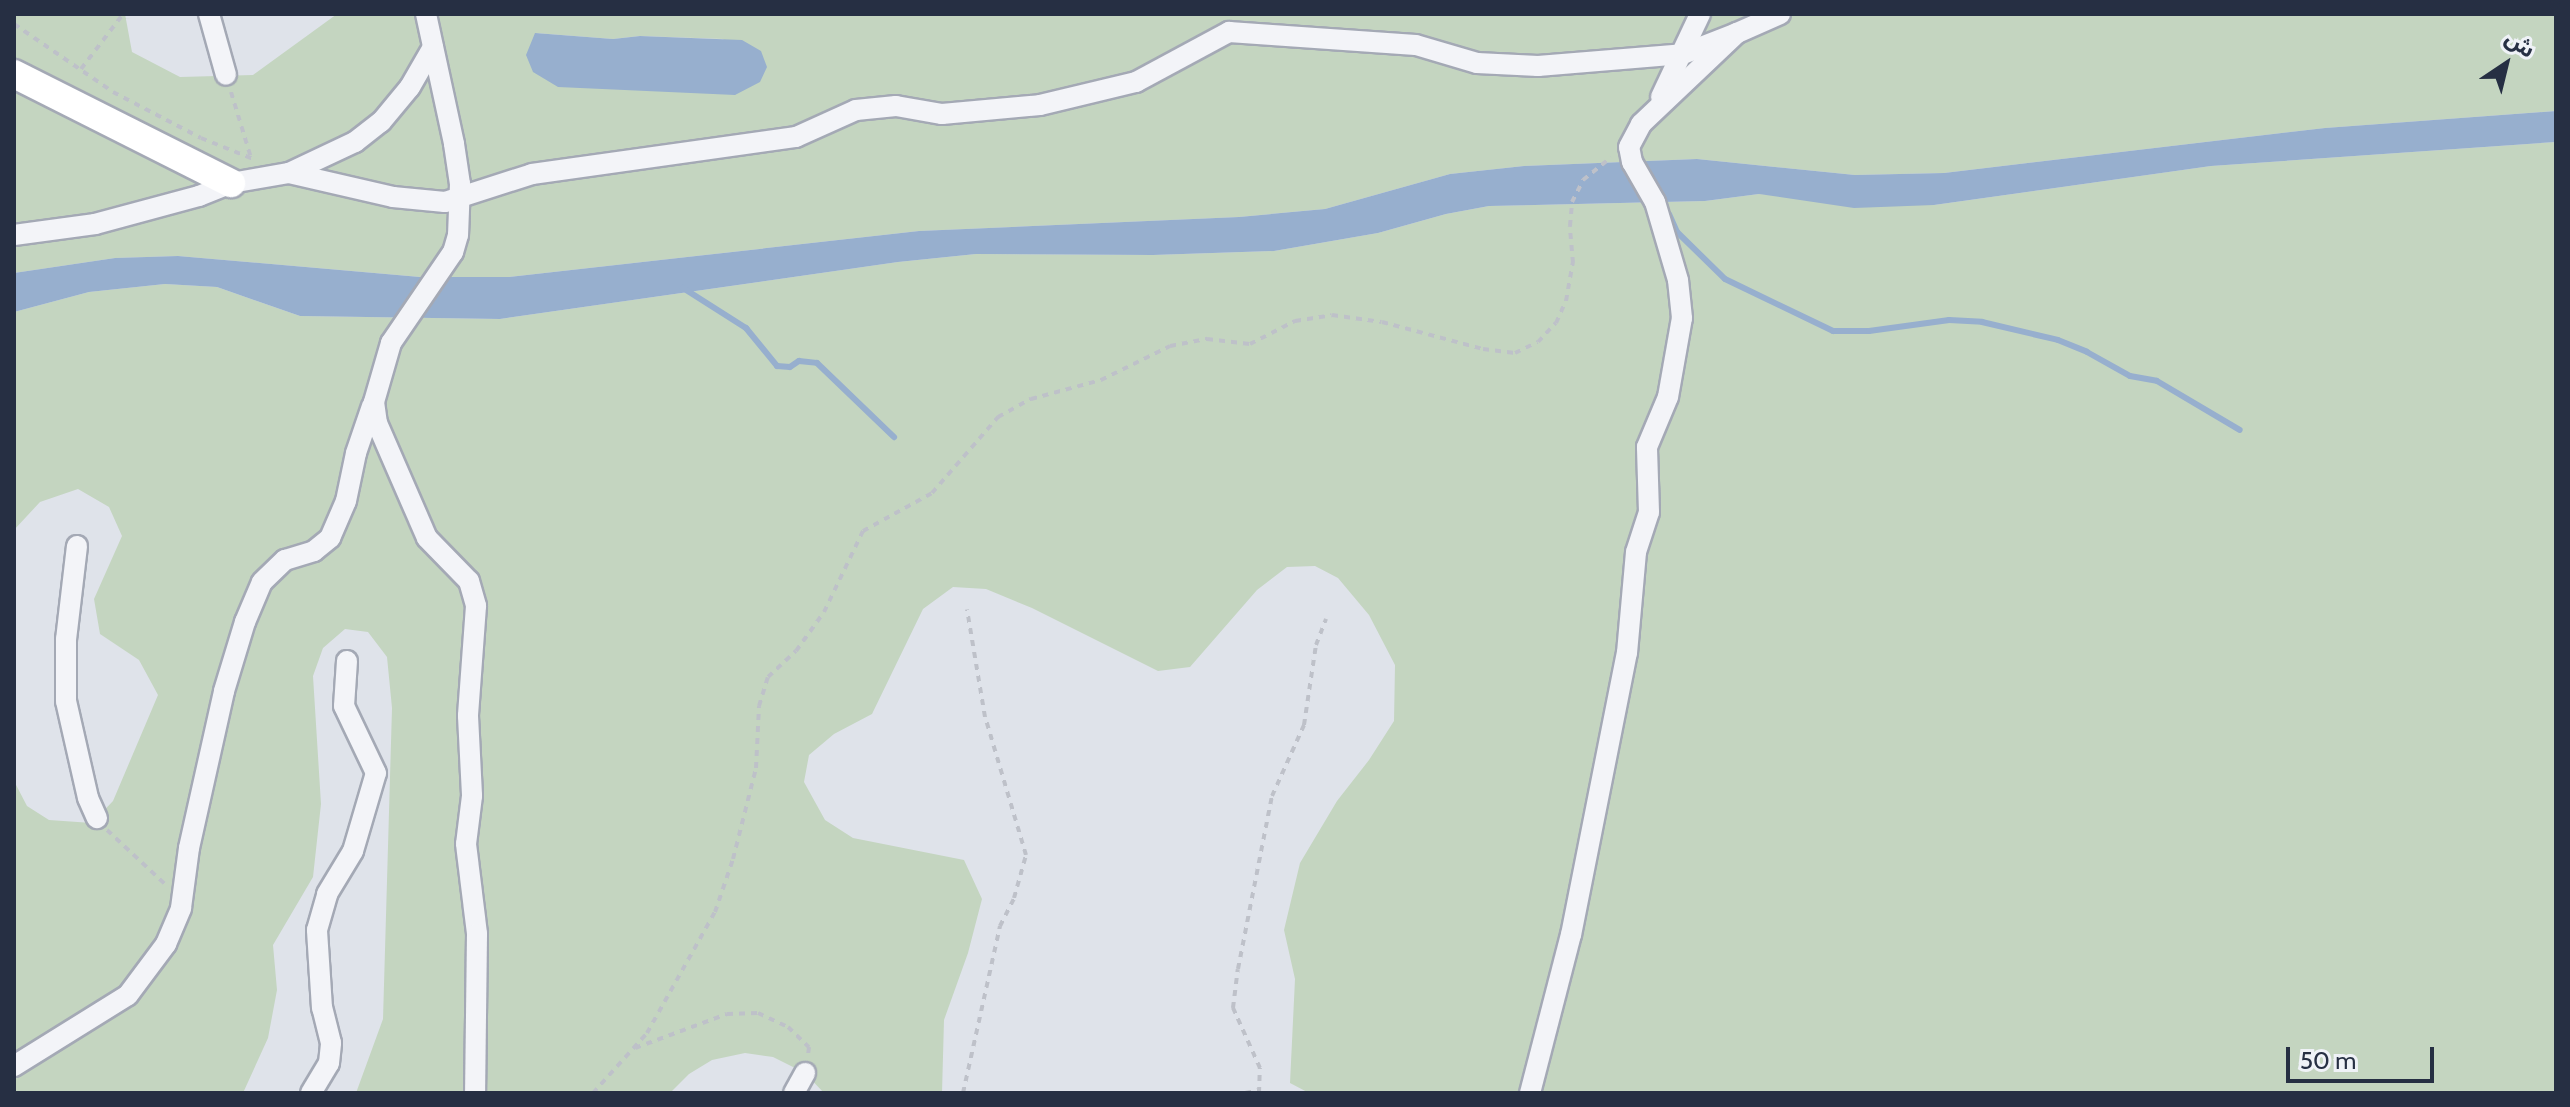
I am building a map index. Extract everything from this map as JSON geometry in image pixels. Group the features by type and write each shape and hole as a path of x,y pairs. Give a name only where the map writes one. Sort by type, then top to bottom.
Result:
{"main road":[{"path":"14,74 231,183"}],"street":[{"path":"209,14 226,75"},
{"path":"14,1066 128,995 166,944 182,898 189,848 224,691 245,622 262,582 285,560 314,551 330,538 346,501 356,453 391,343 453,252 458,235 459,197 454,144 426,14"},
{"path":"1655,109 1700,14"},
{"path":"289,173 393,197 445,202 532,174 796,137 856,110 896,106 942,114 1040,105 1136,82 1229,32 1416,45 1477,63 1633,61 1683,54 1780,14"},
{"path":"1530,1093 1568,948 1627,653 1636,552 1651,491 1645,461 1647,447 1668,397 1682,318 1678,280 1655,202 1629,156 1632,137 1655,109 1737,33"},
{"path":"14,235 95,224 199,196 231,183 289,173 355,142 381,122 410,87 433,47"},
{"path":"374,402 377,423 427,538 469,581 476,606 468,716 472,796 466,844 477,934 475,1093"},
{"path":"77,546 66,639 66,701 88,798 97,818"},
{"path":"311,1093 329,1063 331,1043 322,1008 317,930 327,894 353,851 376,773 344,706 347,661"},
{"path":"1537,1093 1538,1067"},
{"path":"794,1093 805,1073"}],"path":[{"path":"81,69 123,14"},
{"path":"14,24 113,92 201,138 289,173"},
{"path":"226,75 251,158"},
{"path":"593,1093 634,1049 685,970 715,912 733,859 756,768 759,706 768,677 796,651 824,612 863,531 932,493 998,417 1031,399 1101,380 1170,346 1207,339 1250,344 1295,321 1332,315 1382,322 1483,349 1515,353 1538,342 1556,323 1566,301 1573,263 1572,202 1583,180 1609,157 1629,156"},
{"path":"963,1093 1000,926 1014,898 1026,855 985,717 967,609"},
{"path":"1245,1093 1260,1091 1260,1068 1233,1008 1238,969 1272,796 1304,725 1316,645 1326,619"},
{"path":"97,818 145,869 182,898"},
{"path":"634,1049 727,1014 758,1013 788,1027 809,1047 805,1073"}],"green space":[{"path":"14,14 125,14 132,52 180,77 253,75 337,14 2556,14 2556,111 2325,128 1944,173 1855,175 1697,159 1524,166 1450,174 1325,209 1239,217 919,231 509,277 420,277 178,256 115,258 14,273","holes":["535,33 613,39 640,36 723,39 760,82"]},
{"path":"2556,142 2556,1093 1309,1093 1290,1083 1295,979 1284,930 1300,863 1337,801 1394,721 1395,665 1369,615 1338,578 1315,566 1287,567 1257,590 1190,667 1158,671 1032,608 986,589 953,587 923,609 872,714 834,734 809,755 804,782 825,820 853,838 964,860 982,899 968,953 944,1020 942,1093 824,1093 805,1073 773,1057 745,1053 712,1060 689,1074 670,1093 356,1093 383,1019 392,708 387,657 368,632 345,629 323,648 313,676 321,804 313,877 273,945 277,990 268,1038 243,1093 14,1093 14,781 27,806 49,820 92,823 113,801 158,695 139,660 100,634 94,599 122,536 109,507 78,489 40,502 14,530 14,312 89,292 165,284 217,287 300,316 500,319 898,262 976,254 1153,255 1274,251 1378,233 1489,206 1705,201 1759,194 1934,205 2211,166"}],"water":[{"path":"535,33 613,39 640,36 742,40 761,51 767,67 760,82 735,95 558,87 533,72 526,55"},
{"path":"2556,111 2556,142 2211,166 1934,205 1854,208 1759,194 1705,201 1489,206 1378,233 1274,251 1153,255 976,254 898,262 500,319 300,316 217,287 165,284 89,292 14,312 14,273 115,258 178,256 420,277 509,277 919,231 1239,217 1325,209 1450,174 1524,166 1697,159 1855,175 1944,173 2325,128"}],"waterway":[{"path":"1669,214 1677,232 1725,279 1833,331 1869,331 1949,320 1982,322 2058,340 2130,376 2157,381 2240,430"},
{"path":"683,288 746,328 777,366 790,367 799,361 817,363 894,437"}]}
